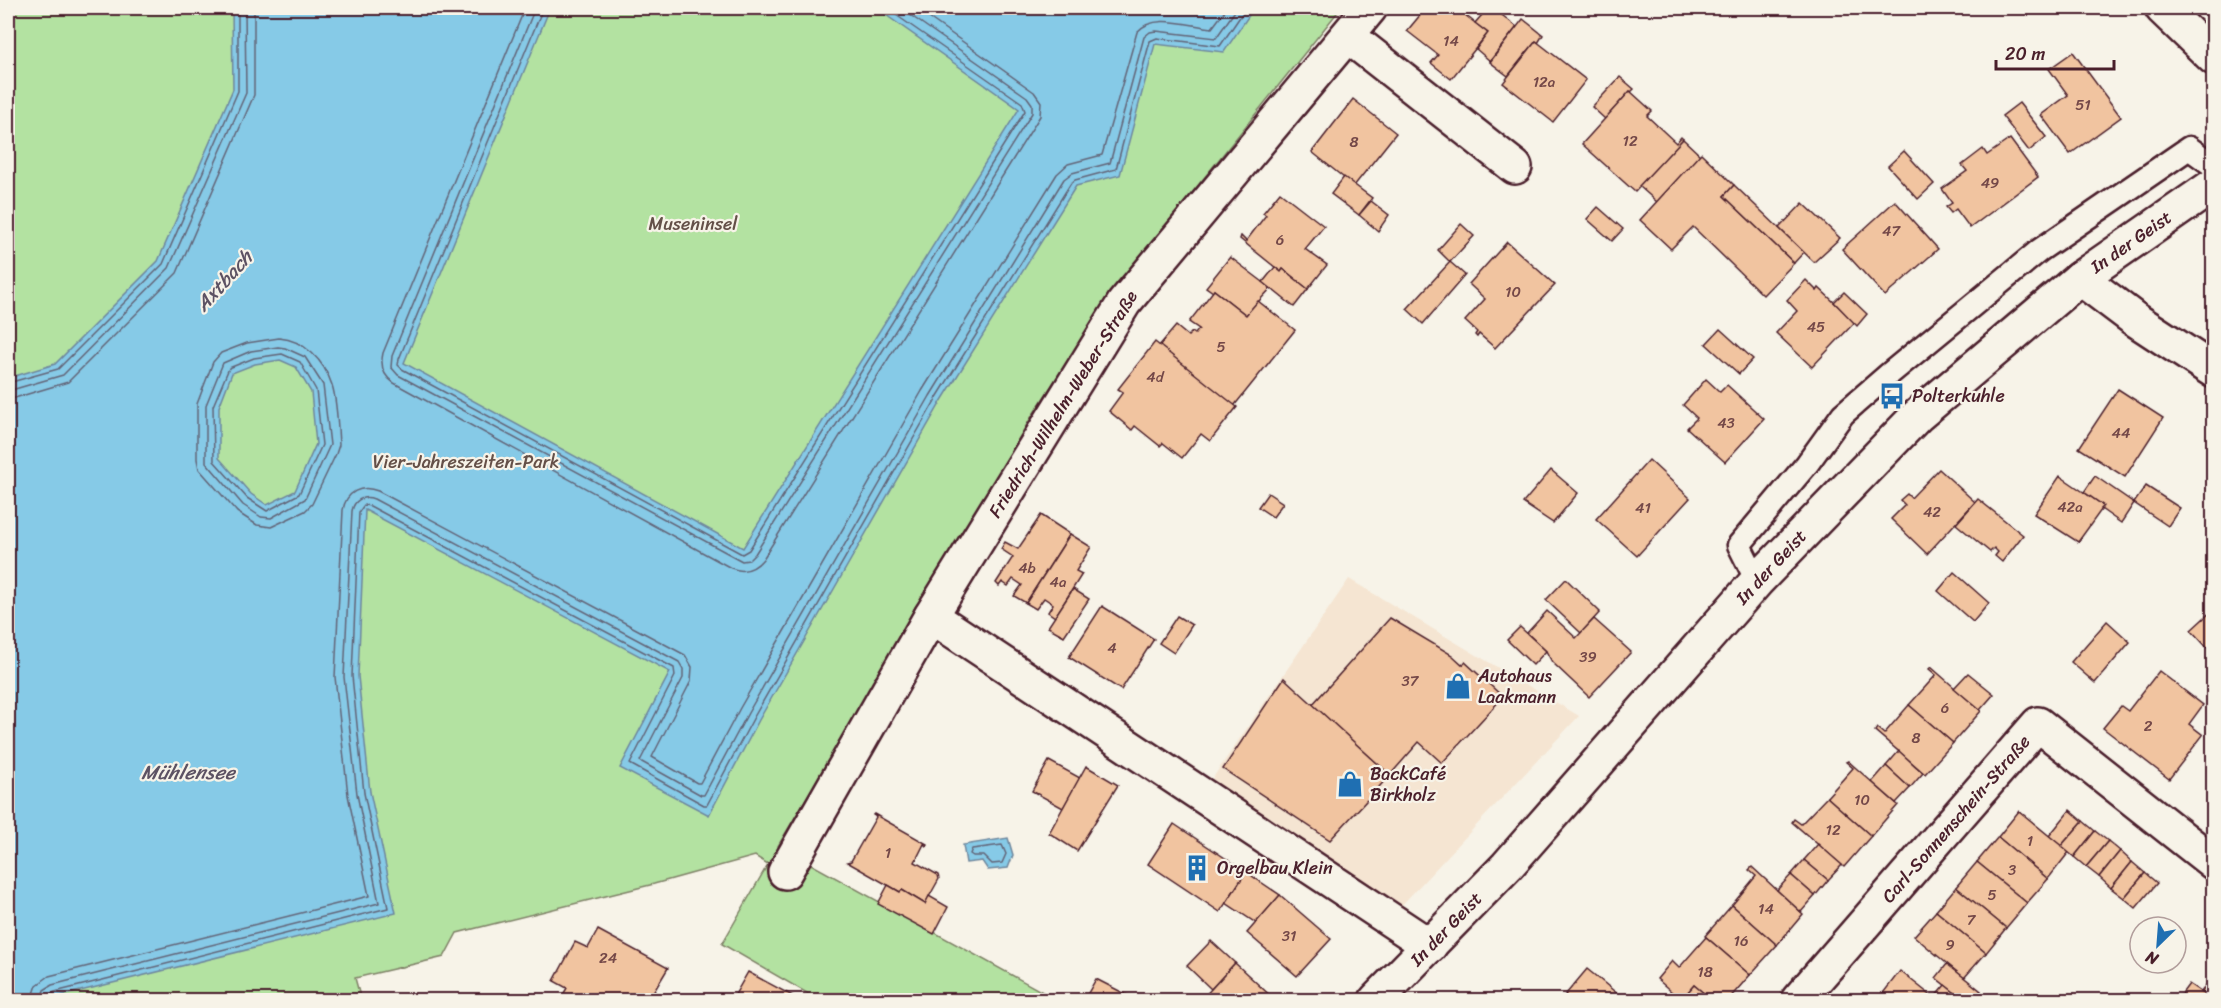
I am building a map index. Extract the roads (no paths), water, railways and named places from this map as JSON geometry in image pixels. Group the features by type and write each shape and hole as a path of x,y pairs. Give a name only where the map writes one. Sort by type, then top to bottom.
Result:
{"street":[{"name":"Friedrich-Wilhelm-Weber-Straße","path":"785,872 931,616 1124,303 1370,8"},
{"path":"2162,8 2214,58"},
{"path":"1348,36 1515,167"},
{"name":"In der Geist","path":"1376,1000 1507,866 1757,581 1917,416 2080,278 2214,185"},
{"path":"2080,278 2133,318 2214,371"},
{"path":"931,616 1430,946"},
{"name":"Carl-Sonnenschein-Straße","path":"1798,1000 2038,724 2214,862"}],"lane":[{"path":"1757,581 1739,545 1807,464 1843,414 2040,250 2189,148 2214,166"}],"water":[{"name":"Mühlensee","path":"232,8 550,8 404,363 743,548 1019,109 876,8 1254,8 1224,52 1155,44 1120,175 1076,186 941,402 759,720 709,815 620,768 670,672 365,510 358,676 370,792 396,913 44,1000 8,1000 8,378 55,364 158,261 233,89","holes":["280,360 296,367 311,392 316,444 295,491 267,505 251,494 219,458 219,407 232,373 255,364"]},
{"path":"1008,838 1013,855 1008,868 988,870 982,861 966,863 963,845"}],"place":[{"name":"Polterkuhle","path":"1892,396"},
{"name":"Autohaus Laakmann","path":"1458,686"},
{"name":"BackCafé Birkholz","path":"1350,784"},
{"name":"Orgelbau Klein","path":"1197,868"}],"park label":[{"name":"Museninsel","path":"693,224"},
{"name":"Vier-Jahreszeiten-Park","path":"466,462"}],"water label":[{"name":"Axtbach","path":"224,281"}]}
